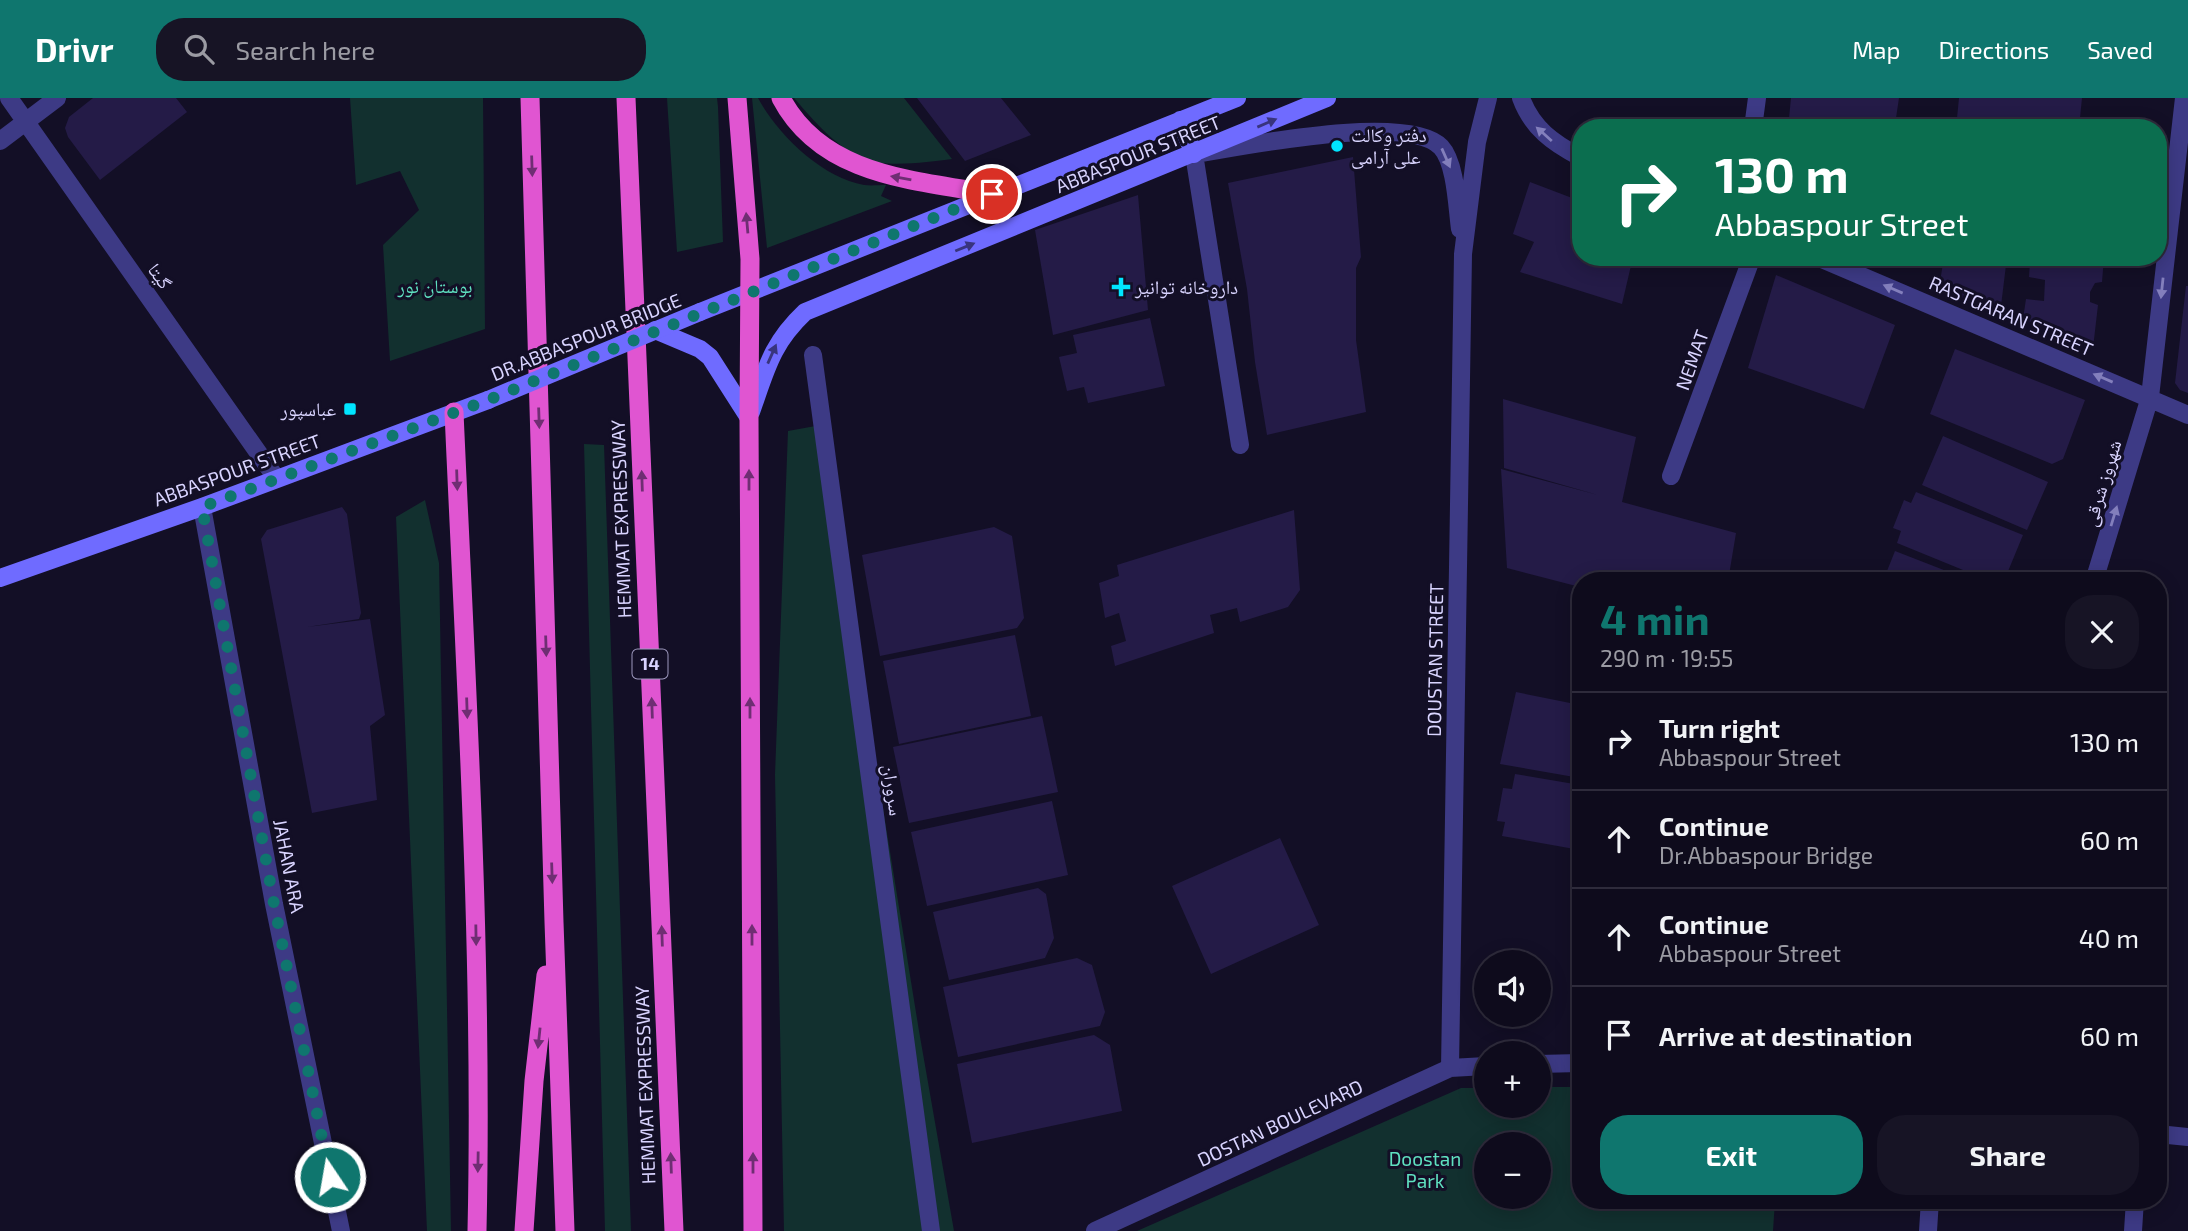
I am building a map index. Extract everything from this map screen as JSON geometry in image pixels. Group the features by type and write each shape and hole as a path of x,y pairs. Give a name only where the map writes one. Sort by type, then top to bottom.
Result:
{"highway":[{"path":"530,98 565,1231"},
{"name":"HEMMAT EXPRESSWAY","path":"626,98 674,1231"},
{"path":"737,98 751,292 749,418 753,1231"},
{"path":"781,98 788,112 808,135 849,163 883,175 992,194"},
{"path":"454,412 476,917 479,1123 477,1231"},
{"path":"524,1231 534,1081 554,922"}],"main road":[{"name":"ABBASPOUR STREET","path":"700,312 1237,98"},
{"name":"ABBASPOUR STREET","path":"749,418 772,352 786,331 805,312 1327,98"},
{"path":"1180,120 1194,154"},
{"name":"DR.ABBASPOUR BRIDGE","path":"488,400 700,312"},
{"path":"655,330 700,349 710,357 749,418"},
{"name":"ABBASPOUR STREET","path":"0,578 202,507 488,400"}],"street":[{"name":"گیتا","path":"9,98 276,478"},
{"path":"0,141 57,98"},
{"name":"DOUSTAN STREET","path":"1450,1068 1463,254 1478,142 1488,98"},
{"path":"1521,98 1536,127 1556,145 1572,153"},
{"path":"1754,119 1757,98"},
{"name":"شهروز شرقی","path":"2167,248 2184,98"},
{"name":"DOUSTAN STREET","path":"1194,154 1334,134 1384,131 1428,139 1441,146 1449,162 1463,254"},
{"path":"1194,154 1240,445"},
{"name":"NEMAT","path":"1671,476 1749,266"},
{"name":"RASTGARAN STREET","path":"1838,266 2188,415"},
{"name":"شهروز شرقی","path":"2097,572 2150,397 2165,266"},
{"name":"سروران","path":"813,355 931,1231"},
{"name":"JAHAN ARA","path":"202,507 274,904 341,1231"},
{"path":"1551,1064 1572,1063"},
{"name":"DOSTAN BOULEVARD","path":"1096,1231 1450,1068 1474,1067"},
{"path":"2167,1135 2188,1137"},
{"path":"1928,1231 1929,1209"},
{"path":"2133,1231 2134,1209"}],"green space":[{"name":"بوستان نور","path":"350,98 483,98 485,329 390,361 383,245 419,210 400,171 356,185"},
{"path":"667,98 717,98 723,242 677,252"},
{"path":"752,98 758,98 789,140 817,164 848,181 864,185 886,185 881,196 892,201 767,248"},
{"path":"794,98 904,98 952,159 895,164 864,159 835,140"},
{"path":"821,425 954,1231 784,1231 775,775 788,431"},
{"path":"584,444 604,445 631,1231 605,1231"},
{"path":"425,500 439,563 451,1231 427,1231 396,517"},
{"name":"Doostan Park","path":"1551,1087 1572,1087 1572,1209 1774,1209 1773,1231 1137,1231 1461,1088 1474,1088 1474,1118 1551,1118"}],"building":[{"path":"93,98 176,98 187,112 100,180 68,137 65,128 69,117"},
{"path":"917,98 1001,98 1031,135 965,161"},
{"path":"1791,98 1899,98 1897,119 1789,119"},
{"path":"1959,98 2082,98 2080,119 1957,119"},
{"path":"1353,157 1361,257 1356,268 1356,340 1366,412 1267,435 1247,289 1228,183"},
{"path":"1530,182 1572,198 1572,266 1631,266 1622,304 1520,272 1534,242 1513,234"},
{"path":"1138,195 1148,310 1053,335 1035,230"},
{"path":"1943,266 2006,266 2000,314 1939,288"},
{"path":"2030,266 2103,266 2102,282 2095,283 2090,292 2090,302 2098,305 2093,348 2023,319 2026,299 2044,301 2045,280 2029,277"},
{"path":"1776,275 1895,325 1864,409 1748,368"},
{"path":"2186,286 2188,393 2180,390 2175,383"},
{"path":"1150,318 1165,386 1088,403 1084,387 1067,391 1059,357 1077,353 1073,335"},
{"path":"1955,349 2085,400 2063,459 2052,464 1930,414"},
{"path":"1503,399 1636,437 1622,502 1736,533 1730,572 1572,572 1572,585 1507,568 1501,469 1598,495 1504,468"},
{"path":"1943,436 2048,482 2027,530 1922,485"},
{"path":"1916,492 2023,535 2008,572 1968,572 1897,543 1901,531 1893,528 1904,500 1911,503"},
{"path":"342,507 347,514 361,613 359,619 307,627 370,619 385,715 370,726 377,800 312,813 261,539 267,530"},
{"path":"1294,510 1300,590 1288,607 1240,622 1237,608 1210,615 1214,633 1115,666 1111,646 1126,641 1119,613 1105,618 1099,583 1119,576 1117,565"},
{"path":"994,527 1012,536 1024,618 1017,628 880,656 862,555"},
{"path":"1895,551 1949,572 1887,572"},
{"path":"1015,635 1031,716 899,744 883,661"},
{"path":"1516,692 1572,703 1572,777 1500,764"},
{"path":"1042,716 1058,792 909,823 893,747"},
{"path":"1515,774 1572,784 1572,849 1502,836 1505,822 1497,821 1503,788 1512,789"},
{"path":"1052,801 1068,875 927,906 911,832"},
{"path":"1280,838 1319,925 1211,974 1172,886"},
{"path":"1038,888 1046,894 1054,938 1045,958 949,980 933,912"},
{"path":"1077,958 1092,965 1105,1012 1100,1026 958,1057 943,987"},
{"path":"1094,1035 1110,1045 1122,1111 972,1143 957,1064"}],"place":[{"name":"دفتر وکالت علی آرامی","path":"1337,146"},
{"name":"داروخانه توانیر","path":"1121,287"},
{"name":"عباسپور","path":"350,409"}],"route":[{"path":"330,1177 274,904 202,507 488,400 992,194"}]}
